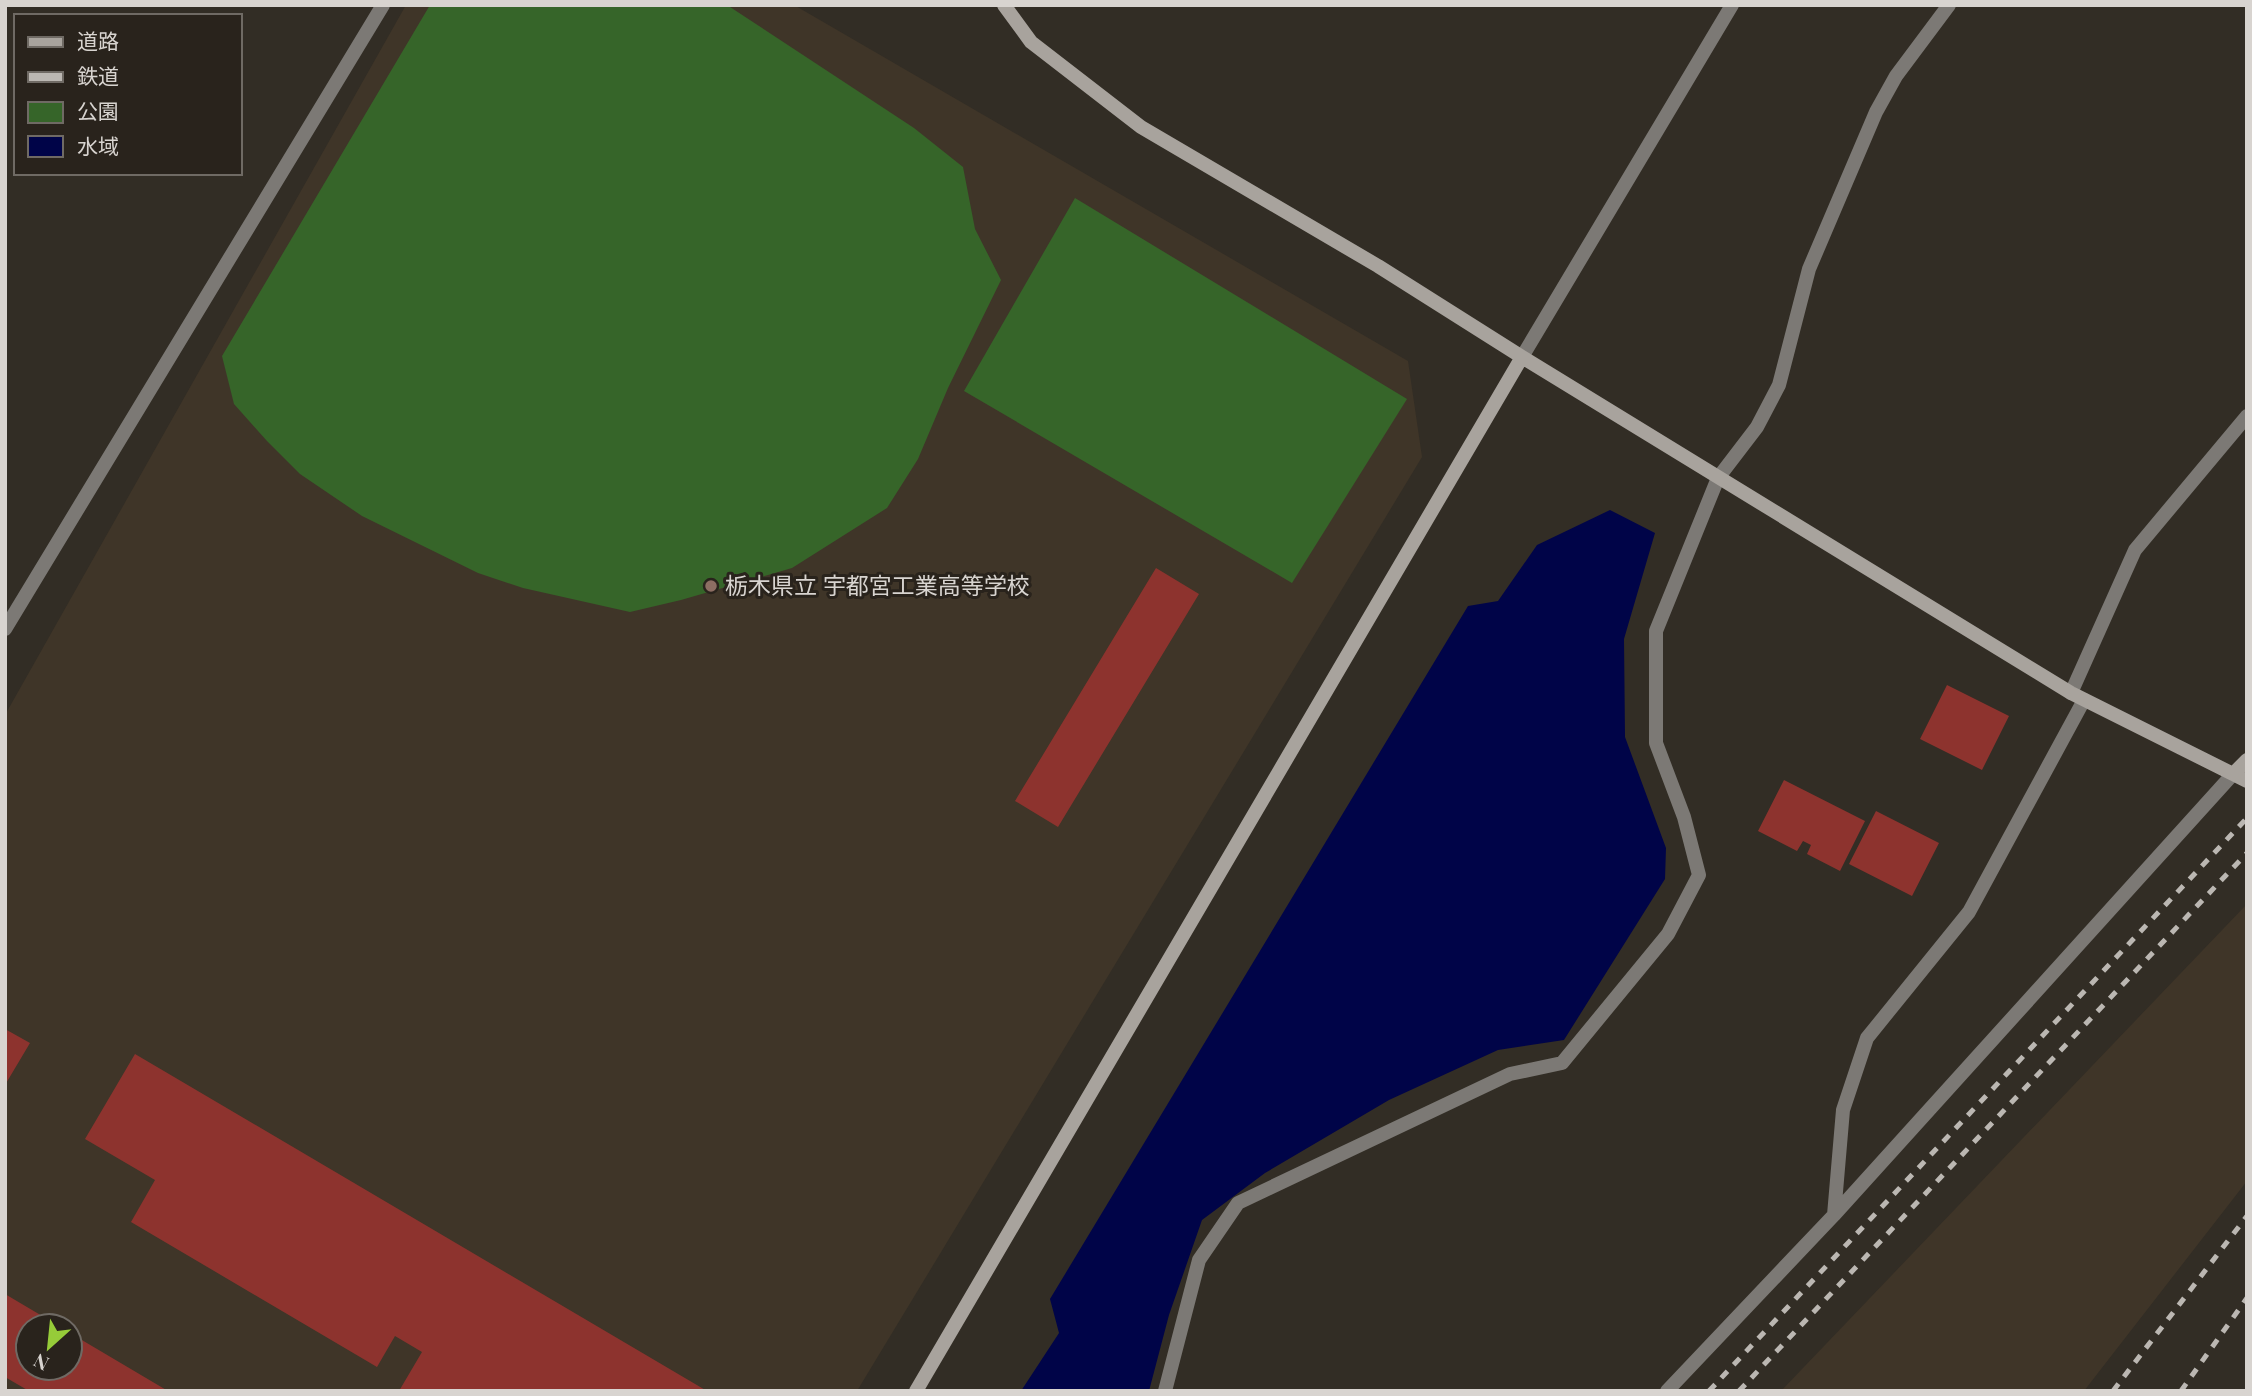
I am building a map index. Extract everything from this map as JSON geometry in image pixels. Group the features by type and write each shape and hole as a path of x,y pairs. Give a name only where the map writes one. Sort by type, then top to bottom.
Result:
{"street":[{"path":"5,629 383,5"},
{"path":"1004,5 1031,42 1141,127 1378,266 1718,478 2071,693 2240,777"},
{"path":"916,1391 1522,357 1732,5"},
{"path":"1164,1391 1199,1260 1238,1203 1510,1074 1562,1063 1668,934 1699,875 1684,817 1656,743 1656,631 1718,478 1757,427 1779,385 1808,269 1876,113 1896,76 1949,5"},
{"path":"2071,693 2135,551 2247,416"},
{"path":"1834,1215 1843,1110 1867,1038 1969,912 2084,700"},
{"path":"1667,1391 2240,777 2247,760"}],"shaded area":[{"name":"栃木県立 宇都宮工業高等学校","path":"406,5 794,5 1408,361 1422,457 857,1391 5,1391 5,715"},
{"path":"2247,904 2247,1181 2084,1391 1781,1391"}],"green space":[{"path":"430,5 727,5 914,128 963,167 975,229 1001,280 948,388 918,459 887,508 792,568 630,612 523,588 478,573 362,516 300,474 267,441 234,404 222,356"},
{"path":"1075,198 1407,399 1292,583 964,391"}],"water":[{"path":"1610,510 1655,533 1624,639 1625,737 1666,848 1665,879 1564,1040 1498,1050 1389,1100 1265,1173 1202,1220 1169,1315 1149,1391 1021,1391 1059,1333 1050,1299 1468,606 1498,601 1537,545"}],"building":[{"path":"1156,568 1199,594 1058,827 1015,801"},
{"path":"1947,685 2009,716 1982,770 1920,739"},
{"path":"1784,780 1865,821 1840,871 1807,854 1811,845 1803,841 1797,851 1758,831"},
{"path":"1876,811 1939,843 1912,896 1849,864"},
{"path":"5,1029 30,1043 5,1085"},
{"path":"135,1054 707,1391 399,1391 422,1352 395,1336 377,1367 131,1222 155,1180 85,1139"},
{"path":"5,1294 35,1312 14,1312 14,1382 84,1382 84,1341 168,1391 29,1391 5,1377"}],"railway":[{"path":"1709,1391 2247,818"},
{"path":"1739,1391 2247,853"},
{"path":"2113,1391 2247,1216"},
{"path":"2181,1391 2247,1298"}],"place":[{"name":"栃木県立 宇都宮工業高等学校","path":"711,586"}]}
